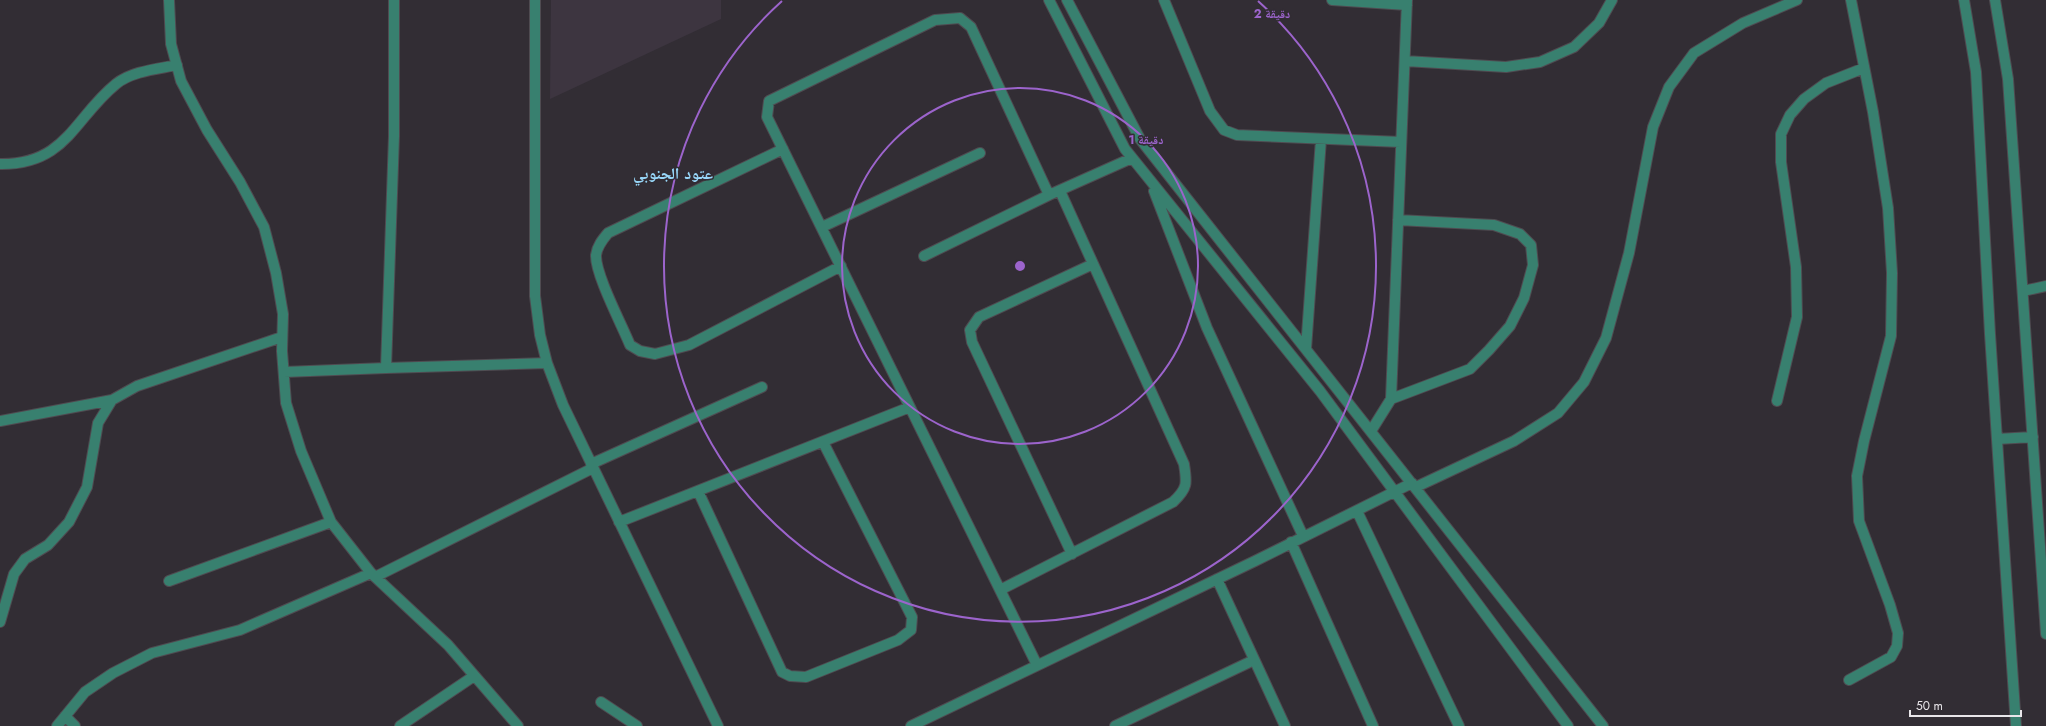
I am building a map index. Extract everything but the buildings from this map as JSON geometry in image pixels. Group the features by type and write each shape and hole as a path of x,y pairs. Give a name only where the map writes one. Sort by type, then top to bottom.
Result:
{"street":[{"path":"169,0 171,44 181,80 207,130 240,182 264,227 276,273 283,314 282,337 286,403 301,451 331,522 373,575 448,644 518,726"},
{"path":"386,368 394,136 394,0"},
{"path":"535,0 535,296 540,335 547,363 563,406 718,726"},
{"path":"1049,0 1125,150 1320,391 1568,726"},
{"path":"1067,0 1140,139 1603,726"},
{"path":"1164,0 1210,111 1224,130 1237,135 1401,142"},
{"path":"1332,0 1407,3 1390,399 1371,431"},
{"path":"1405,61 1506,66 1540,62 1574,47 1599,23 1612,0"},
{"path":"911,726 1395,492 1514,441 1558,413 1584,382 1606,338 1629,253 1653,127 1669,87 1694,53 1743,23 1797,0"},
{"path":"1849,680 1891,657 1897,646 1898,633 1890,605 1859,521 1858,476 1864,441 1891,336 1892,273 1888,208 1851,0"},
{"path":"1964,0 1976,72 1997,439 2016,726"},
{"path":"1995,0 2008,79 2046,634"},
{"path":"1037,665 767,117 769,101 935,20 960,18 971,27 1049,195"},
{"path":"0,164 33,160 51,151 69,136 100,99 117,83 139,73 177,65"},
{"path":"1777,400 1797,317 1796,267 1781,162 1781,134 1790,115 1804,100 1826,83 1864,68"},
{"path":"1306,348 1321,138"},
{"path":"783,149 608,233 601,241 596,255 599,272 630,345 640,351 655,354 689,345 841,266"},
{"path":"822,227 980,153"},
{"path":"924,256 1049,195 1132,158"},
{"path":"1151,182 1207,328 1303,536"},
{"path":"1000,590 1174,502 1184,492 1186,479 1184,464 1060,191"},
{"path":"1390,399 1470,369 1510,326 1524,298 1533,265 1531,245 1520,234 1494,225 1398,220"},
{"path":"1072,554 972,342 970,330 979,317 1093,264"},
{"path":"2023,291 2046,286"},
{"path":"0,421 112,400 137,386 282,337"},
{"path":"284,372 547,363"},
{"path":"57,726 85,692 112,673 152,654 240,630 373,575 592,466 762,386"},
{"path":"0,622 14,574 25,559 48,545 69,522 87,486 98,423 112,400"},
{"path":"619,522 910,407"},
{"path":"1997,439 2033,437"},
{"path":"698,491 782,672 790,676 806,677 898,640 911,630 912,617 823,442"},
{"path":"1356,511 1459,726"},
{"path":"169,581 331,522"},
{"path":"1291,542 1373,726"},
{"path":"1217,579 1285,726"},
{"path":"1115,726 1254,660"},
{"path":"400,726 474,676"},
{"path":"600,702 638,726"},
{"path":"64,716 75,726"}],"shaded area":[{"path":"551,0 721,0 721,19 550,99"}],"district":[{"name":"عتود الجنوبي","path":"673,173"}]}
